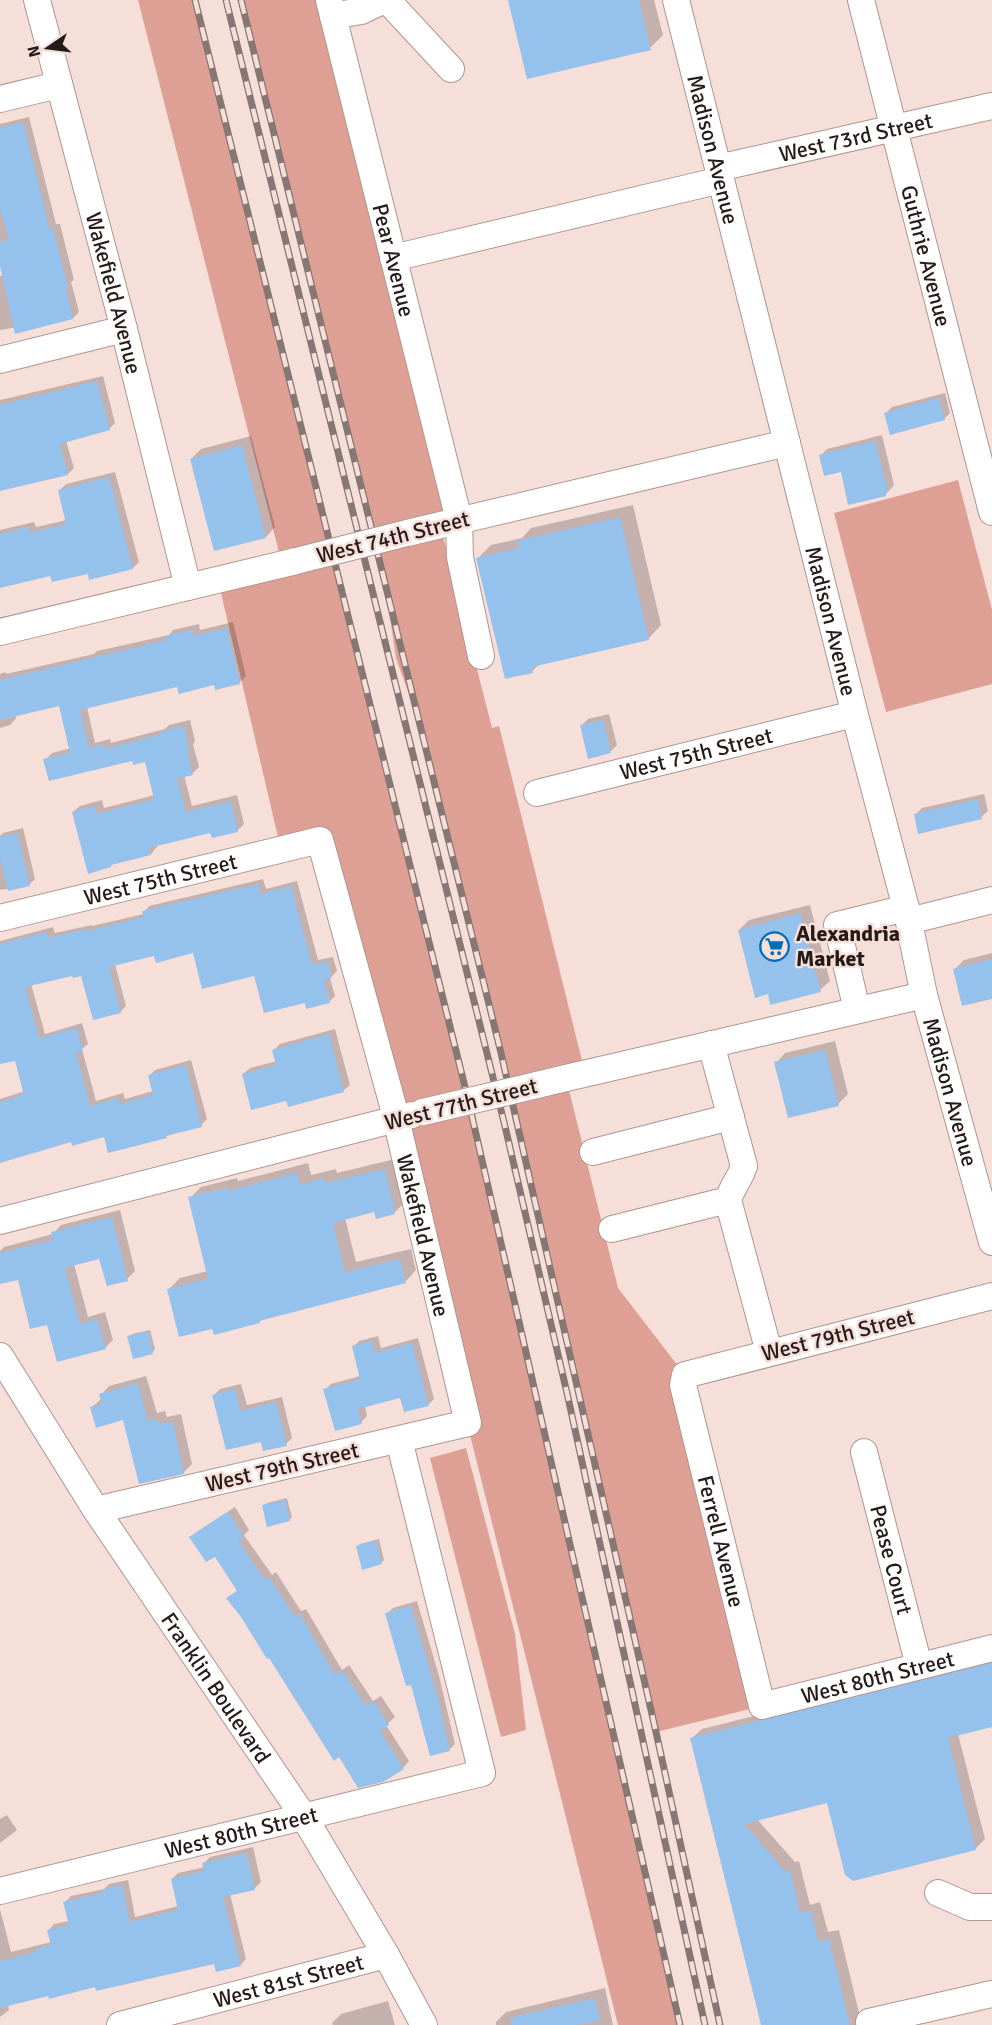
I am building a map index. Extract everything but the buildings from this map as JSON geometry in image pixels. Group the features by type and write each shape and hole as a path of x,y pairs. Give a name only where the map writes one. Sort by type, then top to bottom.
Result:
{"street":[{"name":"Wakefield Avenue","path":"37,0 124,329 188,587"},
{"path":"331,8 361,11 385,0 451,69"},
{"name":"Madison Avenue","path":"676,0 854,714 907,915 924,995 992,1242"},
{"name":"Guthrie Avenue","path":"861,0 992,512"},
{"name":"Pear Avenue","path":"331,8 459,520 460,557 482,656"},
{"path":"0,99 58,85"},
{"name":"West 73rd Street","path":"393,258 992,106"},
{"path":"0,360 124,329"},
{"name":"West 74th Street","path":"0,632 787,443"},
{"name":"West 75th Street","path":"537,793 854,714"},
{"name":"Wakefield Avenue","path":"320,840 396,1120 468,1423"},
{"name":"West 75th Street","path":"0,918 320,840"},
{"path":"857,1010 837,925 992,900"},
{"name":"West 77th Street","path":"0,1221 423,1112 924,995"},
{"path":"711,1044 744,1166 741,1177 732,1186 728,1200 769,1352"},
{"path":"593,1152 731,1117"},
{"path":"612,1229 728,1200"},
{"name":"West 79th Street","path":"684,1375 992,1296"},
{"name":"Franklin Boulevard","path":"0,1356 96,1510 304,1817 386,1955 424,2025"},
{"name":"Ferrell Avenue","path":"684,1375 683,1385 762,1706"},
{"name":"West 79th Street","path":"96,1510 468,1423"},
{"name":"West 80th Street","path":"0,1891 482,1773 399,1440"},
{"name":"Pease Court","path":"864,1452 919,1666"},
{"name":"West 80th Street","path":"762,1706 992,1648"},
{"path":"938,1893 970,1906 992,1907"},
{"name":"West 81st Street","path":"120,2025 386,1955"},
{"path":"869,2022 992,1994"}],"shaded area":[{"path":"138,0 195,0 468,1099 680,2025 618,2025 321,841 281,850 218,580 282,564"},
{"path":"241,0 329,0 459,520 440,525 492,728 499,726 585,1073 566,1078 618,1288 685,1375 762,1706 656,1732 501,1053 422,731 396,658 385,584"},
{"path":"958,480 992,610 992,684 886,712 834,513"},
{"path":"466,1448 515,1634 526,1730 501,1737 430,1458"}],"railway":[{"path":"195,0 468,1099 680,2025"},
{"path":"226,0 504,1122 567,1393 705,2025"},
{"path":"241,0 501,1053 656,1732 720,2025"}],"place":[{"name":"Alexandria Market","path":"775,946"}]}
